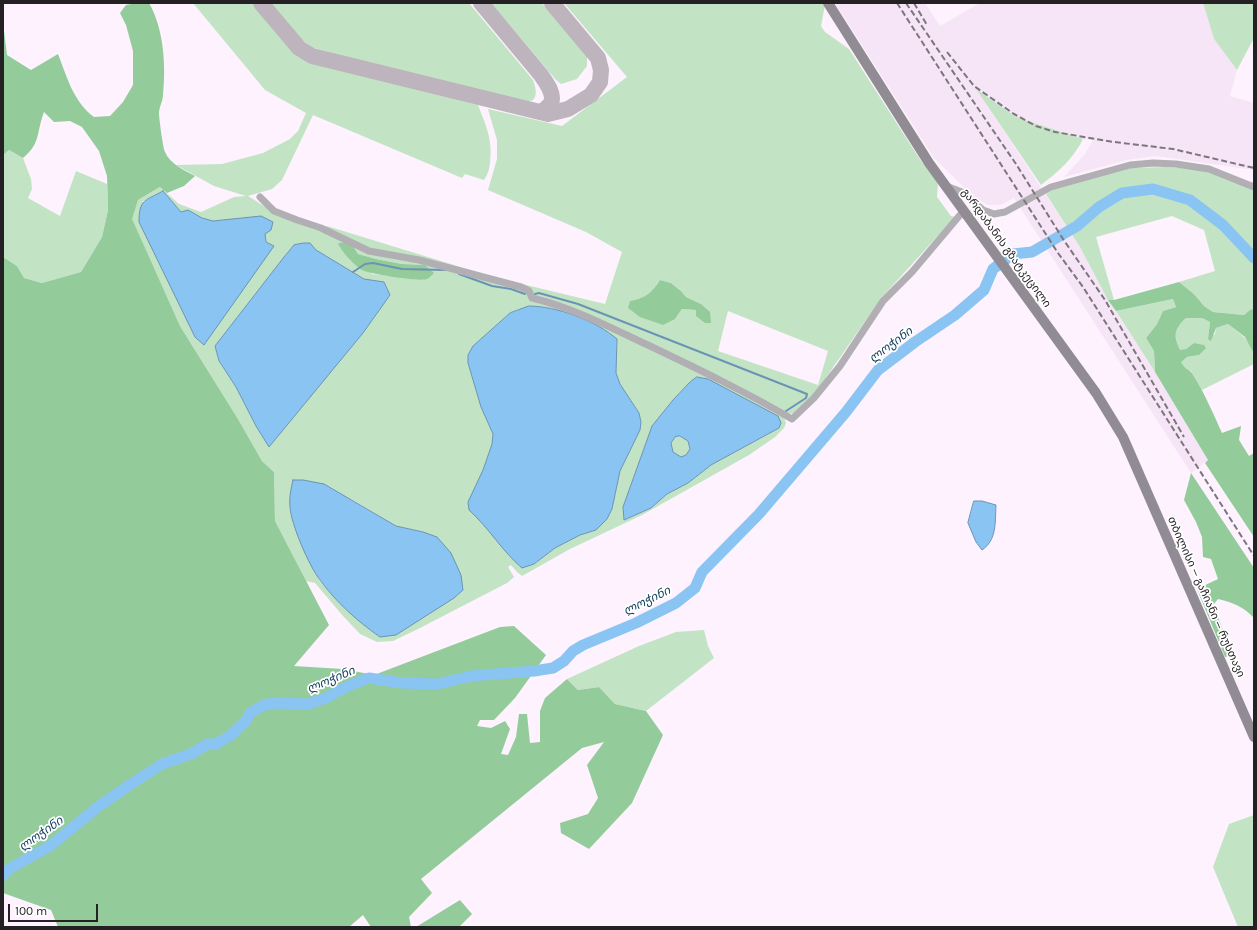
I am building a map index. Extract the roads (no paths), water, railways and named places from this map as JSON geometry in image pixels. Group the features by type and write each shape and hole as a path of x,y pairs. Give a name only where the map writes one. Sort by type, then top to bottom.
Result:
{"main road":[{"name":"გარდაბანის გზატკეცილი","path":"828,3 929,163 1014,278 1096,393 1123,437 1156,511"},
{"name":"თბილისი — გაჩიანი — რუსთავი","path":"1156,511 1254,737"}],"street":[{"path":"946,186 962,192 983,210 994,214 1005,212 1051,187 1064,182 1130,165 1153,163 1176,164 1208,169 1254,187"},
{"path":"260,197 274,211 321,228 369,251 425,261 521,287 529,291 532,298 574,310 609,325 746,392 792,420 814,398 840,366 883,301 912,272 960,215 966,213"}],"water":[{"path":"163,191 181,212 188,210 202,218 213,221 261,216 273,222 271,230 265,234 266,242 274,246 204,345 195,337 139,222 140,209 144,202"},
{"path":"310,243 316,250 364,279 384,282 390,295 363,333 269,447 256,426 236,387 219,361 215,346 294,245"},
{"path":"529,306 552,309 576,316 598,326 617,339 616,373 620,384 639,413 641,422 640,430 620,471 612,509 607,519 596,530 580,535 555,548 534,564 522,568 469,510 468,502 483,470 492,444 493,434 481,407 468,363 468,355 473,346 510,313"},
{"path":"697,377 708,379 778,416 781,423 779,428 711,465 688,483 667,494 651,508 624,520 623,507 652,426 690,382","holes":["680,436 688,441 690,449 686,455 681,457 673,452 671,443 675,437"]},
{"path":"293,480 303,480 324,484 396,526 423,532 437,537 451,553 461,575 463,590 454,598 396,635 380,637 355,618 340,603 326,588 311,565 301,545 291,514 290,493"},
{"path":"974,501 982,501 996,505 993,536 987,546 982,550 976,542 968,523"}],"waterway":[{"name":"ლოჭინი","path":"3,875 9,869 50,846 99,806 162,764 191,754 207,744 216,744 231,735 246,721 250,713 264,705 275,703 308,704 326,698 346,687 369,678 401,683 438,684 471,676 553,668 564,661 573,651 583,645 636,623 676,603 695,588 702,572 759,514 846,412 878,370 915,342 955,315 984,290 993,269 1013,254 1032,252 1077,226 1099,207 1122,193 1153,189 1190,200 1223,225 1254,258"},
{"path":"353,272 365,264 373,263 402,269 445,270"},
{"path":"459,274 492,286 511,289 525,294"},
{"path":"535,294 539,293 578,304 807,394 806,398 786,411"}],"railway":[{"path":"897,3 1058,253 1083,287 1254,556"},
{"path":"906,3 1016,164 1063,239 1105,300 1184,437"},
{"path":"914,3 927,25"},
{"path":"947,52 974,86 1014,114 1036,126 1055,132 1114,142 1173,149 1254,168"}]}
